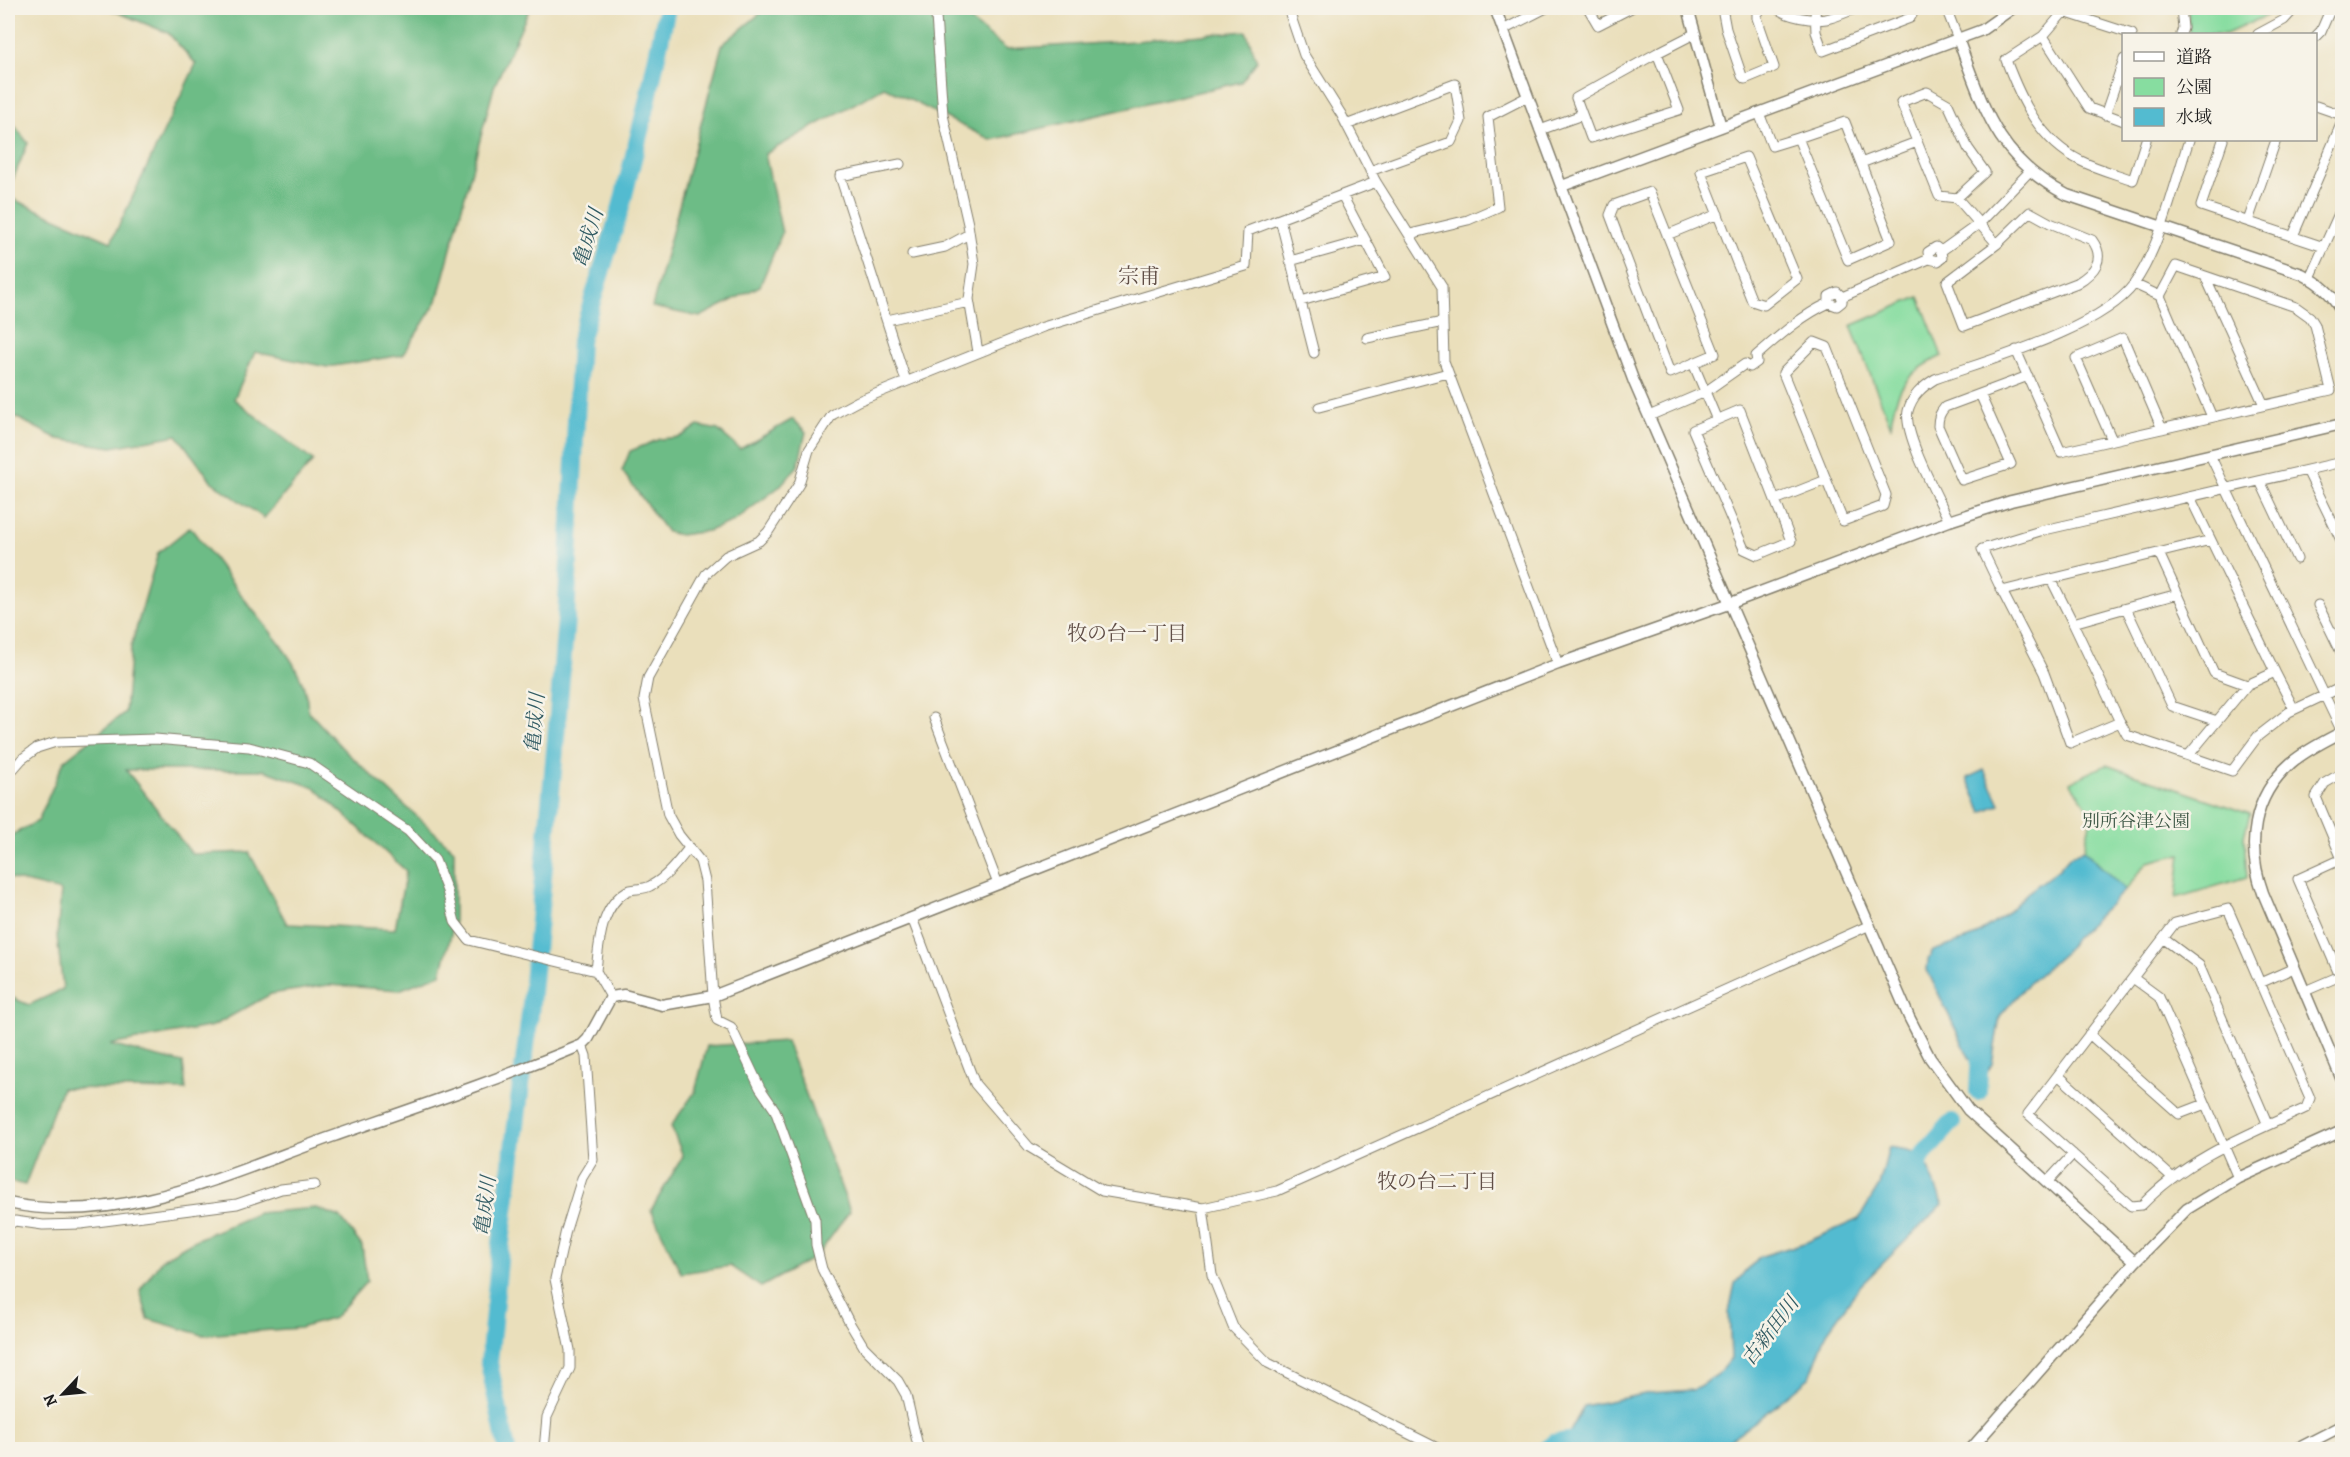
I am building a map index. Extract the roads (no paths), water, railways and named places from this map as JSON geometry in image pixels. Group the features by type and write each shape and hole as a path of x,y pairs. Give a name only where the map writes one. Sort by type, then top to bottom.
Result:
{"street":[{"path":"939,8 936,16 943,115 974,264 969,302 978,352"},
{"path":"1288,8 1304,55 1346,124 1376,182 1442,287 1444,361 1558,664"},
{"path":"1495,8 1634,382 1909,1017 1930,1058 1968,1110 2135,1262"},
{"path":"1503,30 1546,8"},
{"path":"1588,8 1598,24 1631,8"},
{"path":"1688,8 1721,127"},
{"path":"1722,8 1726,29 1745,79 1774,67 1757,18 1762,8"},
{"path":"1776,8 1800,17 1827,19 1858,8"},
{"path":"1815,8 1816,32 1823,51 1910,18 1913,13 1911,8"},
{"path":"1947,8 1990,122 2007,147 2030,171 2067,195 2310,278 2330,292 2343,312"},
{"path":"1562,186 1982,30 2013,8"},
{"path":"2181,8 2181,33"},
{"path":"2260,33 2283,20 2295,8"},
{"path":"2317,35 2331,8"},
{"path":"2129,33 2065,10 2043,36 2006,60 2018,93 2045,136 2082,161 2133,180 2146,141"},
{"path":"1657,53 1679,110 1591,138 1576,98 1657,53 1694,34"},
{"path":"2043,36 2089,108 2122,121"},
{"path":"2105,115 2122,65"},
{"path":"1346,124 1455,84 1461,121 1451,142 1370,171"},
{"path":"1958,198 1985,172 1968,148 1948,104 1927,92 1901,102 1939,196 1958,198 1997,244"},
{"path":"1410,234 1468,220 1498,207 1488,117 1527,97"},
{"path":"2317,106 2343,115"},
{"path":"1759,113 1772,146 1845,123 1892,242 1848,260 1798,138"},
{"path":"1540,130 1582,115"},
{"path":"2293,236 2343,122"},
{"path":"1949,521 1911,436 1908,412 1912,402 1924,386 1935,379 2083,324 2120,300 2134,284 2150,256 2189,141"},
{"path":"2223,141 2201,206 2324,248"},
{"path":"2248,221 2276,141"},
{"path":"1861,163 1917,142"},
{"path":"1746,157 1797,279 1764,304 1752,301 1718,214 1701,172 1746,157"},
{"path":"900,164 840,176 906,381"},
{"path":"1649,416 1705,392 1745,364 1746,355 1756,356 1809,312 1829,303 1828,298 1832,292 1837,292 1842,297 1929,260 1928,252 1931,249 1936,247 1941,251 1980,223 2030,171"},
{"path":"919,1449 906,1395 898,1381 864,1347 822,1269 816,1245 815,1220 775,1110 760,1088 731,1027 717,1020 713,996 705,882 700,861 679,835 668,815 644,699 648,678 706,574 726,556 759,541 768,532 799,484 809,450 832,415 858,401 1043,327 1246,266 1248,231 1376,182"},
{"path":"1650,192 1714,354 1693,363 1670,373 1610,215 1614,205 1650,192"},
{"path":"1301,301 1385,277 1342,195"},
{"path":"2310,278 2343,207"},
{"path":"2030,212 2092,240 2100,255 2098,264 2092,272 2077,283 1964,326 1947,282 1997,244 2030,212"},
{"path":"1667,235 1718,214"},
{"path":"1280,219 1314,352"},
{"path":"912,254 945,247 969,234"},
{"path":"1290,261 1365,240"},
{"path":"2016,350 2061,452 2331,390 2315,325 2296,307 2176,266 2160,296"},
{"path":"2205,276 2264,405"},
{"path":"2134,284 2160,296 2212,417"},
{"path":"886,320 969,302"},
{"path":"1367,338 1443,322"},
{"path":"2112,441 2076,358 2123,338 2162,429"},
{"path":"1814,342 1827,347 1886,495 1883,506 1843,521 1826,480 1783,373 1814,342"},
{"path":"1693,363 1717,420"},
{"path":"1319,407 1448,373"},
{"path":"1980,394 2011,464 1962,480 1938,426 1938,418 1945,407 2028,376"},
{"path":"1740,410 1775,500 1791,541 1757,555 1744,549 1693,430 1740,410"},
{"path":"611,997 624,995 662,1005 713,996 1558,664 1731,603 1949,521 2011,501 2343,424"},
{"path":"2210,455 2342,732 2307,752 2282,771 2267,792 2256,818 2253,836 2256,874 2343,1080"},
{"path":"2120,723 2070,743 2044,673 1982,549 2040,531 2343,462"},
{"path":"2307,470 2341,540"},
{"path":"1775,500 1826,480"},
{"path":"2260,481 2297,559"},
{"path":"2190,497 2294,709"},
{"path":"2002,591 2211,540"},
{"path":"2159,553 2214,673 2247,685"},
{"path":"2051,579 2127,735 2232,771 2258,736 2294,709 2343,687"},
{"path":"2073,623 2178,594"},
{"path":"2318,605 2343,654"},
{"path":"2126,608 2172,706 2217,721"},
{"path":"2188,756 2247,685 2275,672"},
{"path":"934,718 998,884"},
{"path":"8,775 22,759 37,748 56,742 167,740 249,747 309,763 408,831 435,860 447,891 455,922 469,940 596,971"},
{"path":"2305,991 2341,978 2298,879 2343,859 2316,797 2325,783 2343,773"},
{"path":"611,997 596,971 601,930 609,910 627,891 649,887 673,868 689,848"},
{"path":"2228,909 2310,1098 2306,1108 2224,1145 2192,1163 2142,1205 2131,1206 2028,1114 2133,978 2175,923 2228,909"},
{"path":"912,918 975,1084 1029,1147 1102,1191 1203,1208 1277,1191 1870,925"},
{"path":"2164,939 2199,965 2268,1125"},
{"path":"2260,983 2295,968"},
{"path":"2133,978 2158,997 2238,1178"},
{"path":"8,1203 26,1207 87,1207 149,1199 192,1187 549,1059 582,1045 588,1039 611,997"},
{"path":"2089,1034 2179,1114 2205,1104"},
{"path":"544,1449 547,1417 570,1368 570,1350 555,1279 566,1230 582,1178 593,1160 586,1056 582,1045"},
{"path":"2058,1075 2173,1178"},
{"path":"1970,1449 2135,1262 2187,1209 2238,1178 2343,1131"},
{"path":"2048,1182 2073,1154"},
{"path":"8,1225 15,1221 43,1225 81,1224 172,1213 237,1204 281,1189 315,1185"},
{"path":"1203,1208 1212,1275 1233,1327 1268,1363 1441,1449"},
{"path":"2295,1449 2343,1426"}],"water":[{"path":"1984,770 2000,804 1982,812 1967,778"},
{"path":"2084,850 2125,890 2073,940 2067,950 2024,988 2000,1016 1992,1064 1987,1072 1980,1073 1969,1057 1927,970 1928,960 1933,951 1971,938 2004,916 2027,893 2059,869 2070,856"},
{"path":"1889,1147 1923,1155 1943,1204 1860,1286 1827,1332 1810,1377 1763,1416 1716,1449 1564,1449 1565,1441 1584,1406 1650,1393 1693,1390 1717,1375 1731,1358 1729,1312 1735,1283 1759,1257 1807,1242 1859,1219 1879,1186"}],"waterway":[{"name":"亀成川","path":"507,1450 489,1363 500,1251 530,1014 554,761 566,619 580,341 621,207 647,103 667,8"},
{"name":"古新田川","path":"1978,1092 1980,1050"},
{"name":"古新田川","path":"1913,1176 1923,1155 1952,1122"},
{"name":"古新田川","path":"1545,1450 1554,1443 1588,1438"}],"district":[{"name":"宗甫","path":"1139,276"},
{"name":"牧の台一丁目","path":"1127,633"},
{"name":"牧の台二丁目","path":"1437,1181"}],"park label":[{"name":"別所谷津公園","path":"2136,821"}]}
